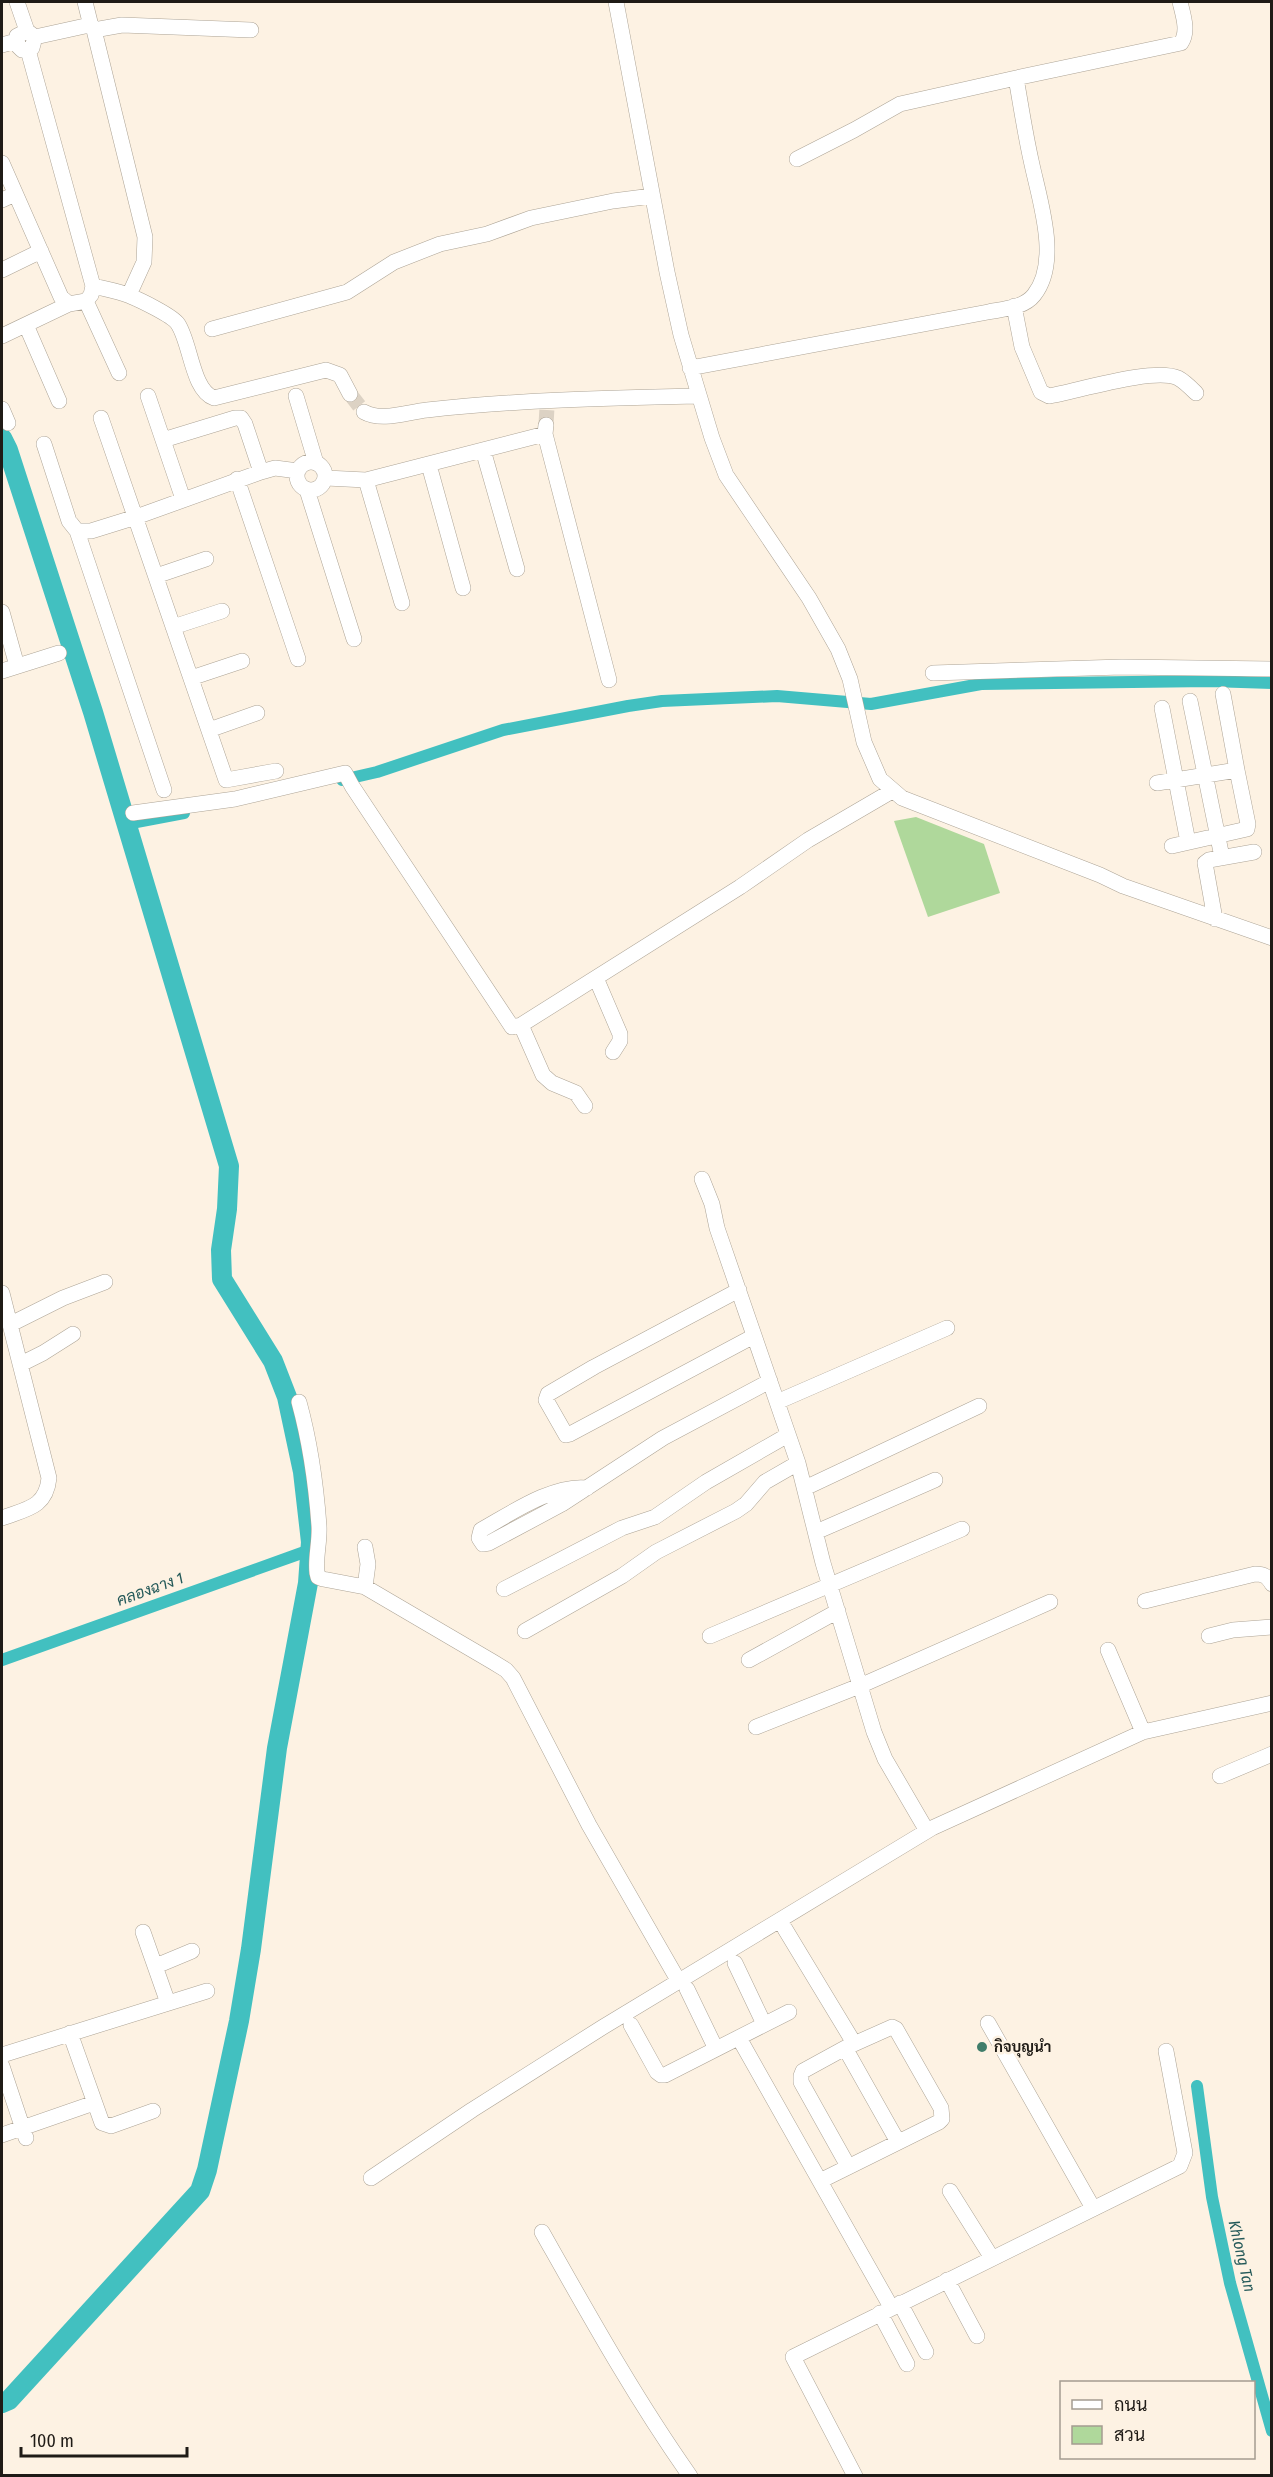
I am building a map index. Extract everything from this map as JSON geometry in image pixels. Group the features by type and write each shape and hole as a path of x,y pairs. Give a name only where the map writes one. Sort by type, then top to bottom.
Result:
{"street":[{"path":"2,336 69,304 86,301 91,295 93,286 21,41 17,2"},
{"path":"85,2 145,237 144,262 129,295"},
{"path":"616,2 667,272 699,368 698,396 726,475 838,649 850,679 873,767 880,779 902,798 1123,886 1272,938"},
{"path":"797,159 900,104 1181,43 1185,26 1180,2"},
{"path":"21,41 122,25 251,30"},
{"path":"699,368 1014,306 1033,297 1044,278 1047,252 1042,208 1016,78"},
{"path":"2,163 8,197 41,251 61,297 69,304"},
{"path":"212,329 347,292 394,262 440,244 487,234 531,218 613,201 652,196"},
{"path":"2,270 41,251"},
{"path":"93,286 129,295 177,322 186,340 203,391 214,398 326,370 340,375 350,394"},
{"path":"86,301 118,373"},
{"path":"1014,306 1022,347 1041,392 1049,396 1141,376 1165,375 1179,378 1196,393"},
{"path":"26,325 59,401"},
{"path":"148,396 183,499"},
{"path":"296,396 316,463 324,470 326,478 322,486 316,490 308,490 300,486 297,479 298,471 303,464 316,463"},
{"path":"364,412 378,417 424,410 698,396"},
{"path":"101,418 226,780 276,771"},
{"path":"163,440 241,418 261,472"},
{"path":"326,478 366,480 429,465 546,430 609,680"},
{"path":"44,444 69,521 77,531 164,790"},
{"path":"483,450 517,569"},
{"path":"429,465 463,588"},
{"path":"77,531 91,531 136,517 237,479 275,468 298,471"},
{"path":"237,479 298,659"},
{"path":"366,480 402,603"},
{"path":"308,490 354,639"},
{"path":"156,576 206,559"},
{"path":"173,627 222,611"},
{"path":"2,612 17,666"},
{"path":"2,671 59,652"},
{"path":"191,678 242,661"},
{"path":"933,673 1122,667 1272,669"},
{"path":"1172,846 1247,829 1248,824 1223,694"},
{"path":"1190,701 1222,857"},
{"path":"1162,708 1188,842"},
{"path":"208,730 257,713"},
{"path":"1157,783 1237,770"},
{"path":"133,813 235,799 345,772 512,1027 521,1025 740,887 808,840 892,791"},
{"path":"1215,919 1205,863 1222,857 1254,852"},
{"path":"596,978 620,1034 620,1041 613,1052"},
{"path":"521,1025 543,1075 552,1083 576,1093 585,1106"},
{"path":"702,1179 798,1464 830,1586 862,1685 874,1732 885,1759 927,1831"},
{"path":"11,1324 63,1298 105,1282"},
{"path":"739,1290 594,1367 548,1394 546,1400 566,1434 570,1434 754,1336"},
{"path":"2,1293 50,1478 48,1490 39,1504 2,1518"},
{"path":"777,1402 947,1328"},
{"path":"21,1364 44,1353 73,1334"},
{"path":"587,1488 567,1487 553,1492 481,1530 478,1534 479,1538 483,1544 489,1543 562,1504 587,1488 663,1438 770,1381"},
{"path":"299,1402 306,1429 316,1502 319,1538 316,1573 318,1577 365,1587 500,1666 513,1678 589,1825 683,1985 716,2049"},
{"path":"805,1488 979,1406"},
{"path":"504,1589 622,1528 655,1517 706,1482 788,1436"},
{"path":"525,1631 595,1592 656,1552 736,1511 746,1504 765,1482 798,1464"},
{"path":"816,1532 935,1480"},
{"path":"710,1636 962,1529"},
{"path":"365,1547 368,1564 365,1587"},
{"path":"1145,1601 1255,1574 1263,1574 1272,1584"},
{"path":"756,1727 862,1685 1050,1602"},
{"path":"749,1659 838,1611"},
{"path":"1209,1636 1233,1630 1272,1627"},
{"path":"1108,1650 1138,1734"},
{"path":"371,2178 472,2110 683,1985 927,1831 1138,1734 1272,1703"},
{"path":"1220,1776 1272,1754"},
{"path":"785,1929 850,2045 898,2142"},
{"path":"143,1932 168,2003"},
{"path":"156,1966 192,1951"},
{"path":"735,1963 764,2024"},
{"path":"2,2055 207,1991"},
{"path":"631,2025 661,2075 789,2012"},
{"path":"988,2023 1093,2208"},
{"path":"820,2181 942,2119 941,2108 896,2029 888,2027 850,2045 803,2071 801,2076 801,2082 848,2166"},
{"path":"70,2033 102,2123 106,2126 153,2111"},
{"path":"739,2038 890,2307 926,2352"},
{"path":"855,2475 793,2357 890,2307 1180,2166 1185,2153 1166,2051"},
{"path":"2,2066 24,2133"},
{"path":"2,2135 24,2133 94,2103"},
{"path":"950,2191 992,2258"},
{"path":"542,2232 603,2341 660,2433 690,2475"},
{"path":"947,2280 977,2336"},
{"path":"890,2307 907,2364"}],"green space":[{"path":"916,817 984,844 1000,893 928,917 894,821"}],"waterway":[{"path":"2,438 8,450 93,712 229,1166 227,1209 221,1250 222,1279 273,1361 287,1397 303,1472 311,1542 308,1583 277,1748 251,1949 239,2021 207,2170 200,2191 9,2400 2,2403"},
{"path":"342,780 377,772 503,730 662,701 777,696 871,704 981,684 1210,681 1272,683"},
{"path":"126,824 184,813"},
{"name":"คลองฉาง 1","path":"2,1660 310,1550"},
{"name":"Khlong Tan","path":"1197,2086 1212,2197 1230,2283 1272,2431"}],"tunnel":[{"path":"350,394 364,412"},
{"path":"546,425 547,407"}],"place":[{"name":"กิจบุญนำ","path":"982,2047"}]}
